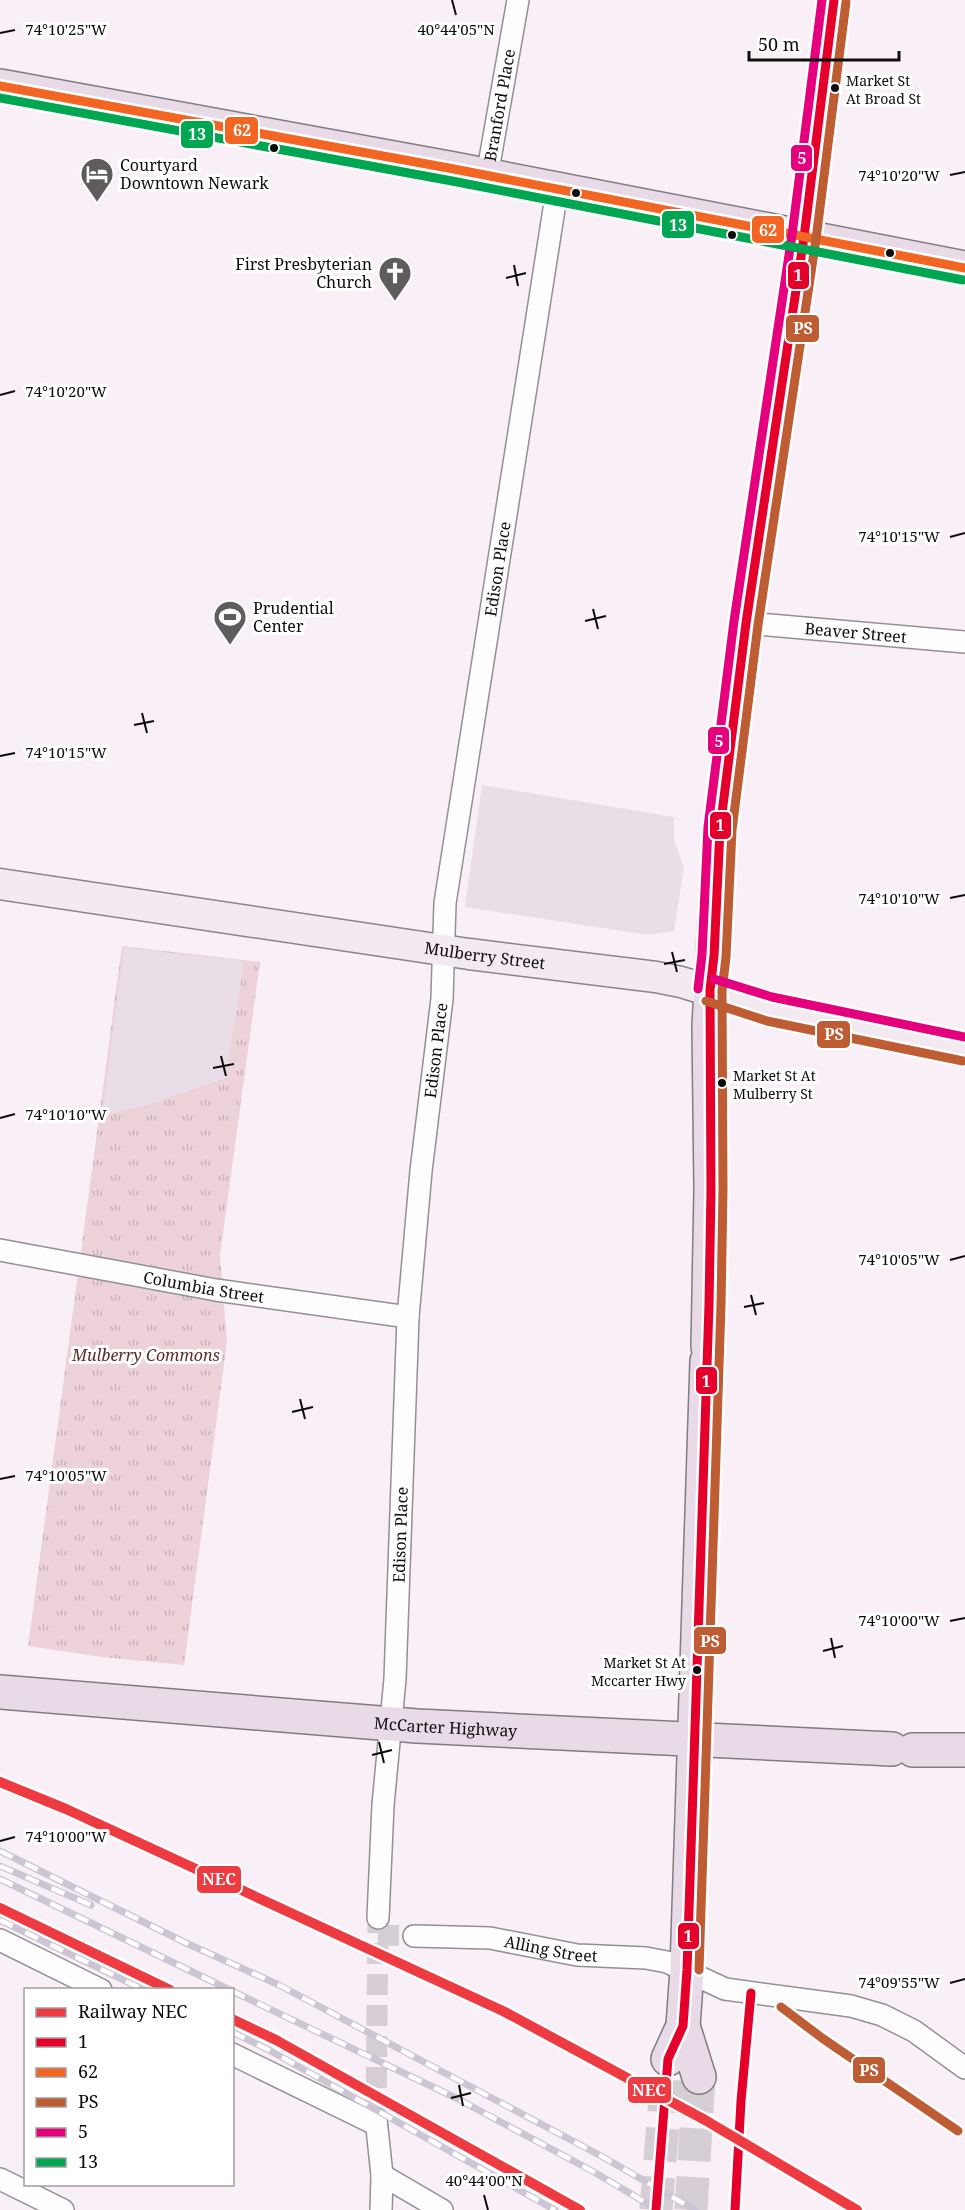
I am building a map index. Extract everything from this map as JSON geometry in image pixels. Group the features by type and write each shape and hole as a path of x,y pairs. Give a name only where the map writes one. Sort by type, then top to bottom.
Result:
{"main road":[{"path":"668,2059 683,2026 687,1970 708,1354 711,1190 710,990 714,956 720,829 746,623 804,237 834,0"},
{"path":"0,86 965,267"},
{"name":"McCarter Highway","path":"0,1692 391,1724 902,1749 965,1750"},
{"path":"683,2026 699,2077"}],"street":[{"name":"Branford Place","path":"487,176 518,0"},
{"name":"Edison Place","path":"378,1918 383,1805 397,1642 408,1317 421,1172 442,999 445,903 557,190"},
{"name":"Beaver Street","path":"746,623 965,642"},
{"name":"Mulberry Street","path":"0,884 444,950 656,977 710,990 769,1009 965,1049"},
{"name":"Columbia Street","path":"0,1250 216,1290 408,1317"},
{"name":"Alling Street","path":"414,1936 490,1938 577,1955 646,1958 667,1962 725,1989 850,2006 882,2015 914,2031 965,2068"},
{"path":"0,1940 99,1988"},
{"path":"234,2055 376,2121 382,2175 381,2210"},
{"path":"382,2175 442,2210"},
{"path":"0,2179 63,2210"}],"green space":[{"name":"Mulberry Commons","path":"122,946 260,962 220,1256 227,1342 184,1665 102,1657 28,1646"}],"shaded area":[{"path":"482,785 674,817 674,840 684,867 674,931 648,935 465,907"},
{"path":"124,948 244,961 226,1078 150,1104 102,1116"}],"tunnel":[{"path":"376,2119 378,1918"},
{"path":"378,1935 414,1936"},
{"path":"656,2210 668,2059"},
{"path":"691,2210 699,2077"}],"railway":[{"path":"0,1851 186,1943 279,1985 603,2157 695,2210"},
{"path":"0,1866 91,1905"},
{"path":"0,1879 226,1988"},
{"path":"0,1920 140,1988"},
{"path":"234,1992 458,2099 594,2172 658,2210"},
{"path":"234,2033 269,2050 555,2210"}],"rail line":[{"name":"NEC","path":"0,1782 66,1809 505,2012 705,2120 857,2210"},
{"name":"NEC","path":"0,1908 166,1988"},
{"name":"NEC","path":"234,2020 276,2040 580,2210"}],"transit line":[{"name":"5","path":"698,989 702,955 708,827 734,621 792,235 822,0"},
{"name":"1","path":"656,2210 668,2059 683,2026 687,1970 709,1305 710,990 714,956 720,829 746,623 804,237 834,0"},
{"name":"PS","path":"699,1970 721,1305 722,991 726,957 732,830 758,625 816,239 846,2"},
{"name":"62","path":"0,86 454,169 965,268"},
{"name":"13","path":"0,98 452,181 963,280"},
{"name":"5","path":"714,979 772,997 965,1037"},
{"name":"PS","path":"706,1001 767,1021 963,1061"},
{"name":"1","path":"735,2210 741,2101 751,1993"},
{"name":"PS","path":"781,2007 822,2038 958,2131"}],"place":[{"name":"Market St At Broad St","path":"835,88"},
{"name":"Courtyard Downtown Newark","path":"97,203"},
{"name":"First Presbyterian Church","path":"395,302"},
{"name":"Prudential Center","path":"230,646"},
{"name":"Market St At Mulberry St","path":"722,1083"},
{"name":"Market St At Mccarter Hwy","path":"697,1670"}]}
